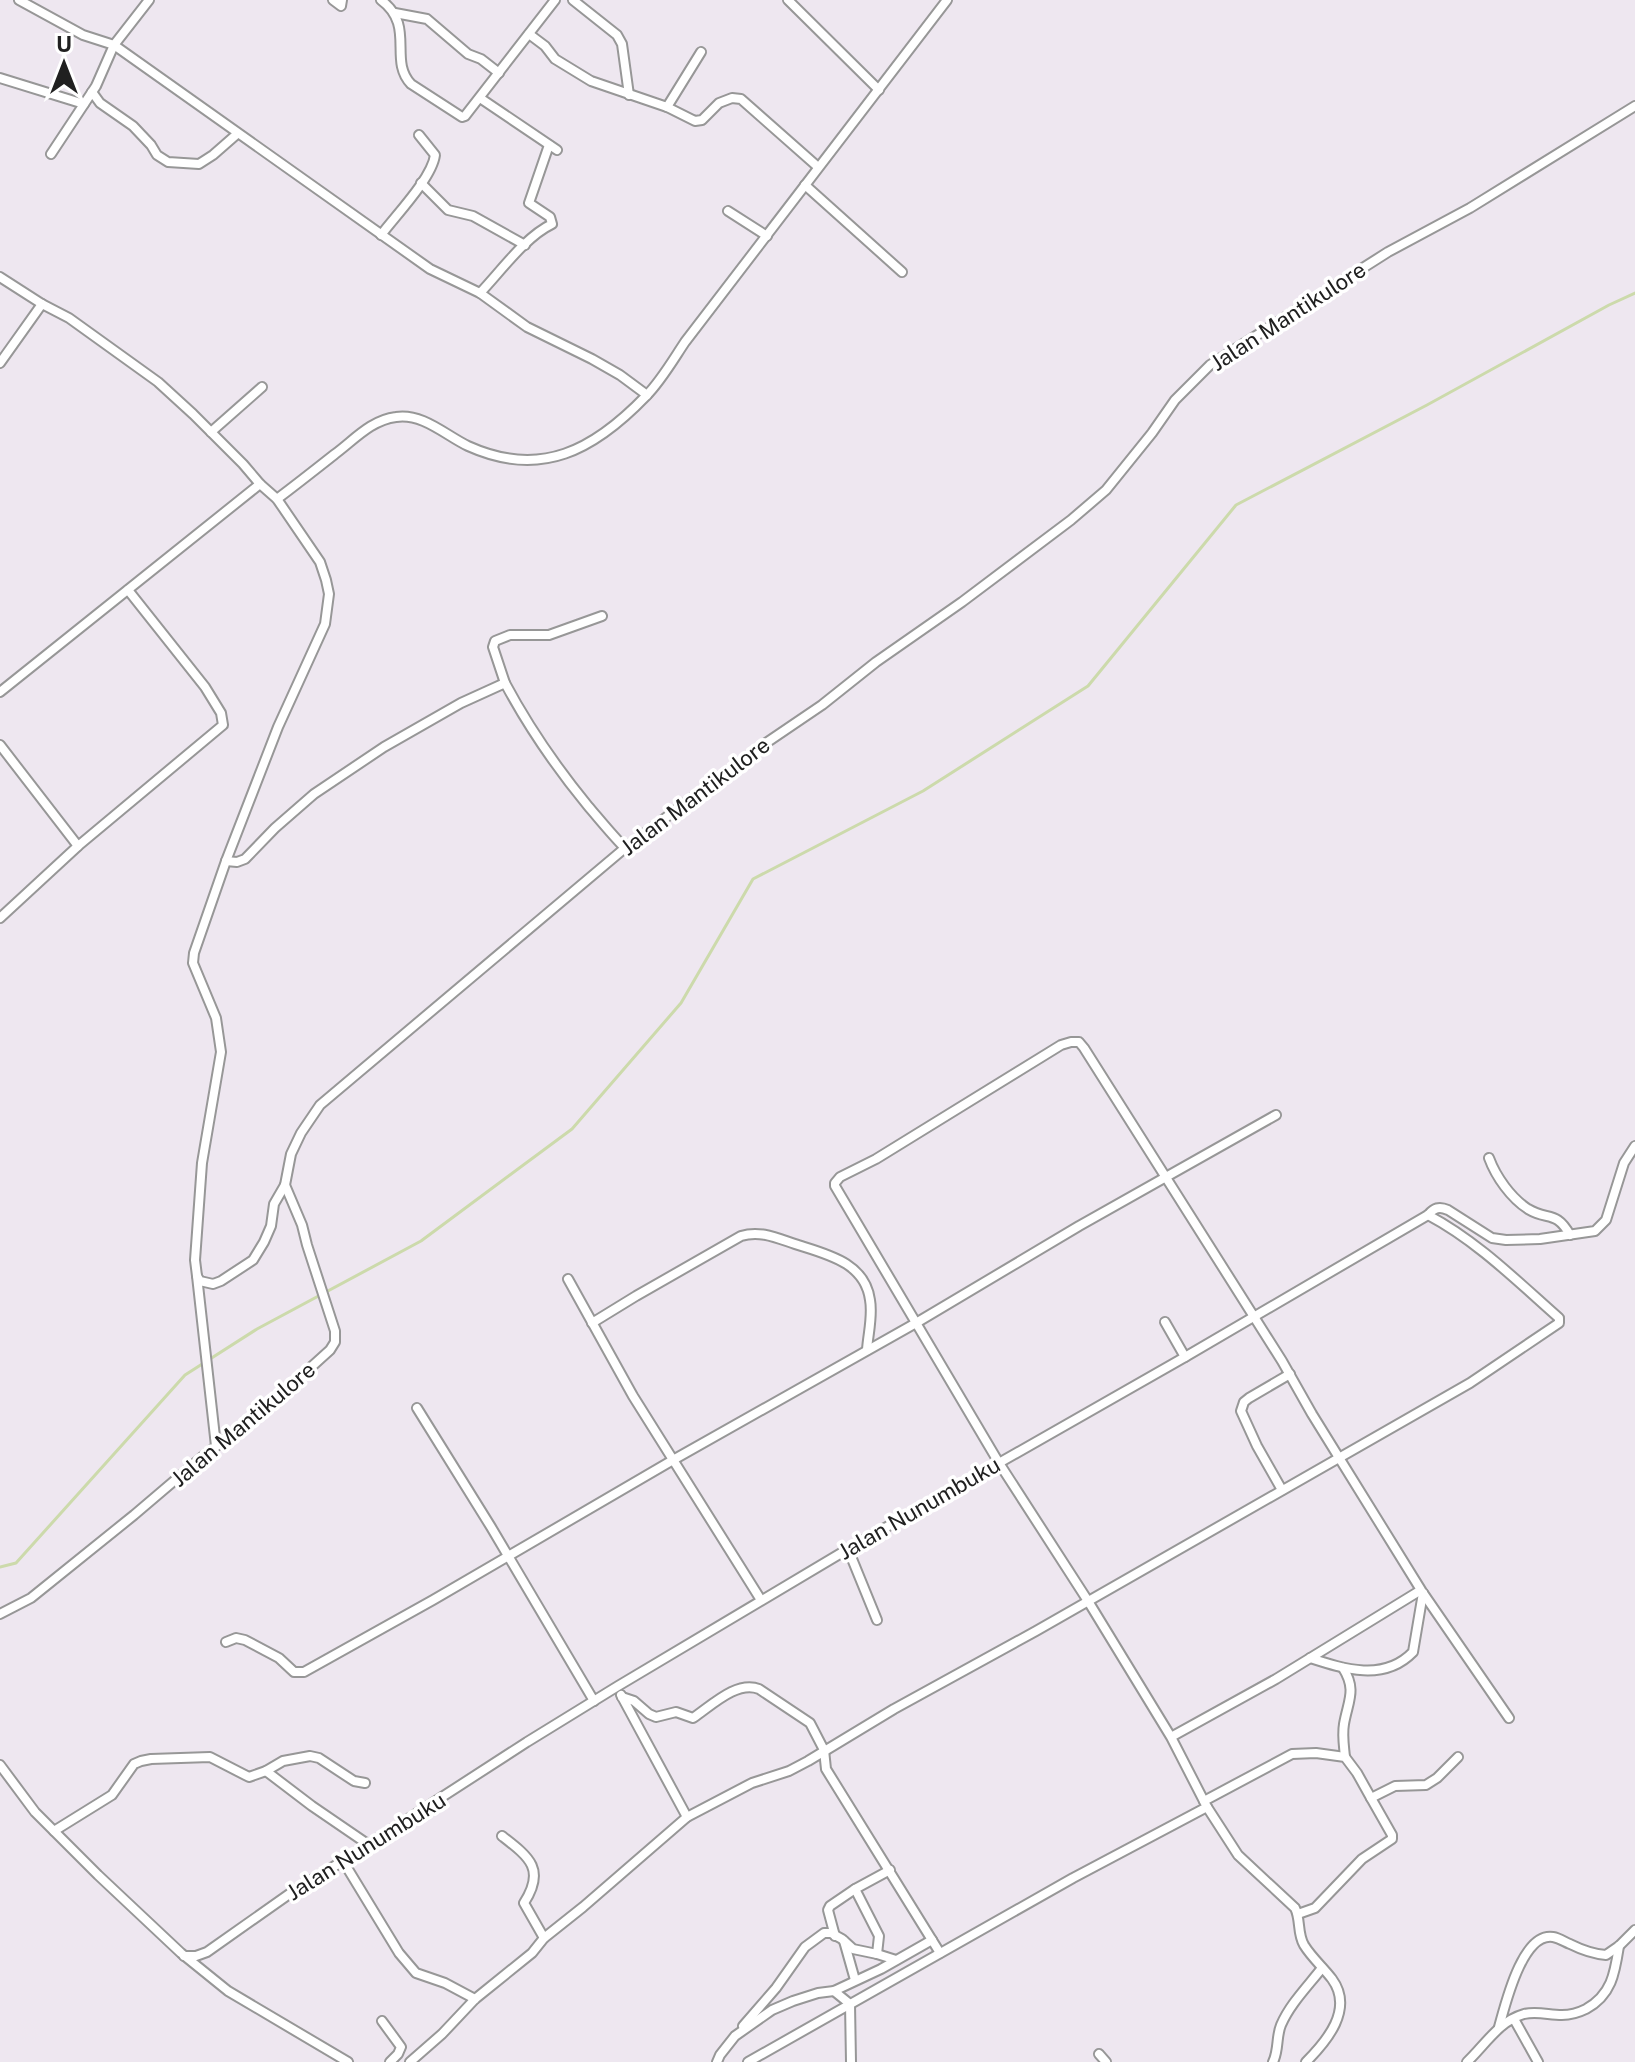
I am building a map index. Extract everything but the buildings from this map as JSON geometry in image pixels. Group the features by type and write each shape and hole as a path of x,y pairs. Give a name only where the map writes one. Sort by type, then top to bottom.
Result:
{"street":[{"path":"19,0 83,35 114,45 430,269 480,293 527,327 592,359 647,395"},
{"path":"51,154 92,92 114,45 149,0"},
{"path":"333,0 341,6 342,0"},
{"path":"381,0 395,13 401,30 402,71 411,84 462,117 555,0"},
{"path":"573,0 617,35 622,44 629,95"},
{"path":"788,0 879,90"},
{"path":"277,499 377,422 399,416 426,422 483,452 530,461 575,451 604,434 647,395 947,0"},
{"path":"395,13 427,19 468,54 481,59 499,73"},
{"path":"529,34 545,46 555,59 591,81 667,107 695,121 702,120 719,103 732,98 741,99 818,167"},
{"path":"667,107 701,52"},
{"path":"0,78 84,104"},
{"path":"92,92 100,103 133,126 157,155 168,162 199,164 237,134"},
{"path":"480,98 553,148 529,203 550,217 552,224 518,250 480,293"},
{"name":"Jalan Mantikulore","path":"0,1614 31,1598 267,1407 330,1350 336,1337 295,1205 285,1185 291,1154 320,1105 625,848 1071,520 1106,490 1175,400 1210,365 1388,252 1470,208 1635,106"},
{"path":"381,235 434,161 435,155 419,135"},
{"path":"421,183 448,210 473,216 525,245"},
{"path":"805,185 902,272"},
{"path":"728,211 767,236"},
{"path":"0,277 69,318 158,382 211,432 277,499 320,562 329,594 325,624 278,727 226,861 193,959 216,1018 221,1052 202,1163 195,1260 216,1446"},
{"path":"0,363 42,304"},
{"path":"211,432 262,387"},
{"path":"0,692 260,484"},
{"path":"0,918 78,846 223,725 221,713 205,687 128,590"},
{"path":"602,616 549,635 510,635 495,641 493,647 505,683 527,724 555,765 625,848"},
{"path":"226,861 245,859 294,809 358,764 461,703 505,683"},
{"path":"0,745 78,846"},
{"path":"1306,2062 1330,2034 1339,2017 1341,2004 1335,1983 1301,1939 1295,1908 1238,1855 1205,1804 1171,1737 999,1463 835,1189 835,1183 840,1177 876,1159 1061,1045 1079,1042 1290,1374 1422,1591 1509,1718"},
{"path":"226,1642 236,1638 245,1640 279,1658 294,1672 302,1673 1276,1115"},
{"path":"410,2062 475,1999 687,1817 752,1783 789,1771 1470,1383 1548,1331 1559,1322 1559,1318 1455,1229 1428,1215 1433,1209 1441,1207 1492,1238 1506,1240 1520,1241 1595,1231 1603,1225 1624,1163 1635,1146"},
{"path":"1489,1158 1506,1188 1520,1203 1530,1210 1560,1220 1570,1235"},
{"path":"197,1276 200,1281 213,1284 253,1260 271,1226 274,1204 285,1185"},
{"name":"Jalan Nunumbuku","path":"184,1956 207,1952 295,1890 618,1686 761,1600 1428,1215"},
{"path":"592,1323 741,1236 757,1233 824,1252 849,1264 860,1275 870,1299 867,1350"},
{"path":"568,1279 633,1396 761,1600"},
{"path":"1165,1322 1185,1357"},
{"path":"1282,1490 1241,1411 1249,1398 1290,1374"},
{"path":"417,1408 594,1701"},
{"path":"848,1549 877,1620"},
{"path":"1171,1737 1276,1679 1422,1591"},
{"path":"1310,1658 1343,1668 1374,1672 1392,1666 1413,1652 1422,1591"},
{"path":"1298,1914 1315,1908 1362,1859 1392,1839 1357,1773 1345,1757 1343,1737 1351,1684 1343,1668"},
{"path":"618,1686 687,1817"},
{"path":"622,1697 634,1701 656,1717 676,1712 693,1718 735,1689 750,1686 810,1723 824,1750 826,1769 940,1953"},
{"path":"748,2062 1292,1754 1345,1757"},
{"path":"54,1831 112,1795 134,1764 151,1759 210,1757 245,1776 253,1776 283,1761 310,1756 354,1781 365,1783"},
{"path":"1371,1798 1395,1786 1426,1785 1458,1757"},
{"path":"0,1765 4,1779 35,1812 184,1956 228,1991 348,2062"},
{"path":"266,1771 369,1845"},
{"path":"502,1836 530,1860 533,1867 529,1894 524,1903 544,1938"},
{"path":"343,1861 399,1953 416,1973 445,1983 475,1999"},
{"path":"855,1980 828,1910 855,1889 890,1870"},
{"path":"855,1889 879,1936 877,1954"},
{"path":"1499,2027 1520,1965 1529,1949 1543,1938 1554,1937 1606,1955 1635,1930"},
{"path":"717,2062 805,1947 824,1933 840,1938 853,1949 896,1960"},
{"path":"735,2036 772,2010 818,1993 834,1991 932,1940"},
{"path":"1467,2062 1499,2027 1514,2019 1534,2013 1568,2015 1592,2006 1603,1997 1613,1981 1619,1946"},
{"path":"1273,2062 1277,2055 1280,2028 1298,1998 1322,1968"},
{"path":"834,1991 850,2004 851,2062"},
{"path":"1514,2019 1538,2062"},
{"path":"382,2021 401,2047 390,2062"},
{"path":"324,2049 331,2062"},
{"path":"1099,2054 1106,2062"}],"waterway":[{"path":"0,1567 16,1563 185,1375 257,1329 421,1241 572,1129 681,1003 753,879 923,791 1088,686 1236,505 1635,293"}]}
